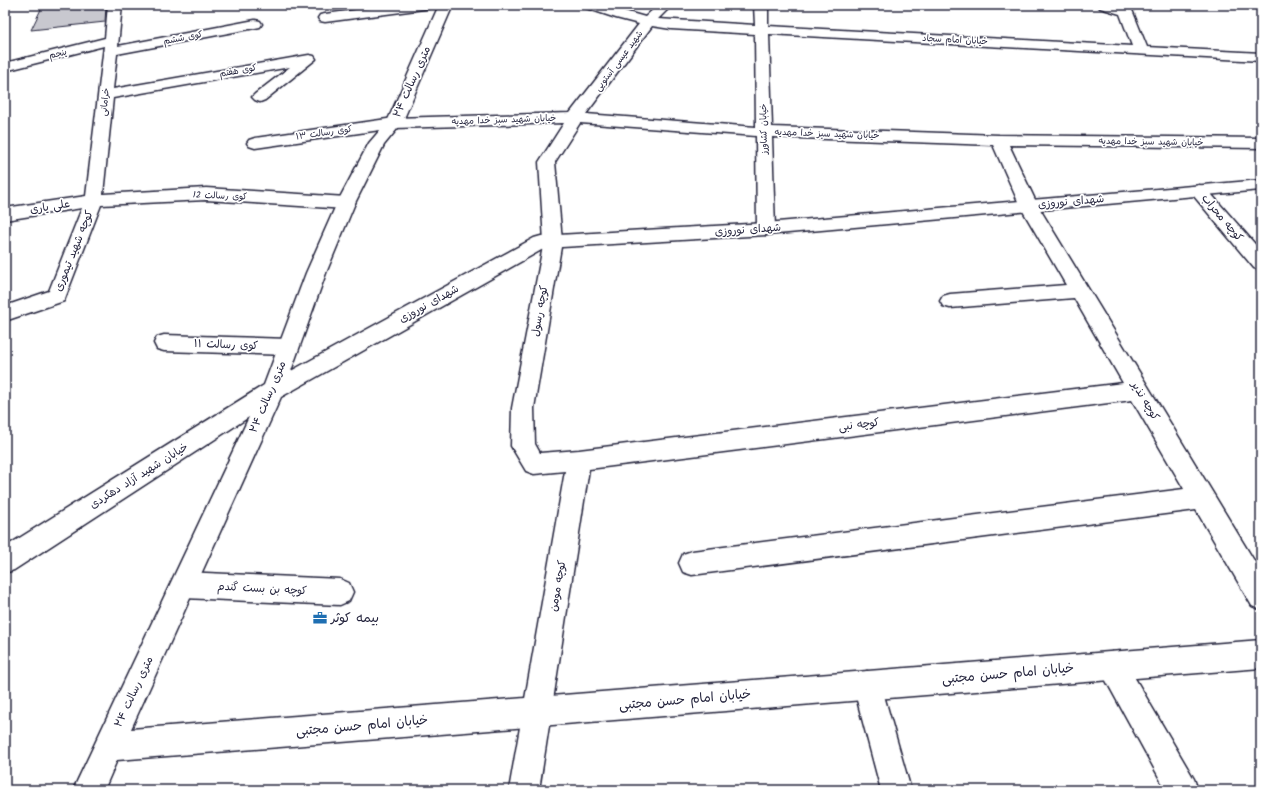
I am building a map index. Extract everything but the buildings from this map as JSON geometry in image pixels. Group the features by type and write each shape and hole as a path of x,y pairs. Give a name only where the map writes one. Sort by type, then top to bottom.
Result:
{"street":[{"name":"خرامانی","path":"94,200 115,5"},
{"path":"325,18 424,5"},
{"name":"۲۴ متری رسالت","path":"88,790 110,746 273,391 316,273 346,203 377,143 394,123 446,5"},
{"name":"خیابان امام سجاد","path":"591,5 609,13 648,22 761,30 1261,57"},
{"name":"شهید عیسی آستویی","path":"576,118 648,22 665,5"},
{"name":"خیابان کشاورز","path":"761,5 766,229"},
{"path":"1105,5 1124,8 1141,50"},
{"name":"کوی ششم","path":"111,46 255,24"},
{"name":"پنجم","path":"5,67 111,46"},
{"name":"کوی هفتم","path":"106,95 309,59 260,97"},
{"name":"خیابان شهید سبز خدا مهدیه","path":"394,123 576,118 764,132 999,140 1261,143"},
{"name":"کوچه رسول","path":"576,118 547,162 553,241 523,408 523,446 534,464 579,460"},
{"name":"کوی رسالت ۱۳","path":"256,143 394,123"},
{"name":"کوچه نذیر","path":"999,140 1029,206 1261,597"},
{"name":"شهدای نوروزی","path":"273,391 541,242 766,229 1261,185"},
{"name":"کوچه محراب","path":"1200,191 1261,263"},
{"name":"کوی رسالت 12","path":"94,200 206,194 346,203"},
{"name":"علی یاری","path":"5,214 94,200"},
{"name":"کوچه شهید تیموری","path":"5,314 57,296 94,200"},
{"path":"950,301 1079,291"},
{"name":"کوی رسالت ۱۱","path":"164,343 289,347"},
{"name":"کوچه نبی","path":"579,460 1138,390"},
{"name":"خیابان شهید آزاد دهکردی","path":"5,561 273,391"},
{"name":"کوچه مومن","path":"524,790 579,460"},
{"path":"692,563 1202,498"},
{"name":"کوچه بن بست گندم","path":"184,585 340,592"},
{"name":"خیابان امام حسن مجتبی","path":"110,746 1261,654"},
{"path":"1112,666 1183,790"},
{"path":"867,685 896,790"}],"place":[{"name":"بیمه کوثر","path":"320,618"}]}
